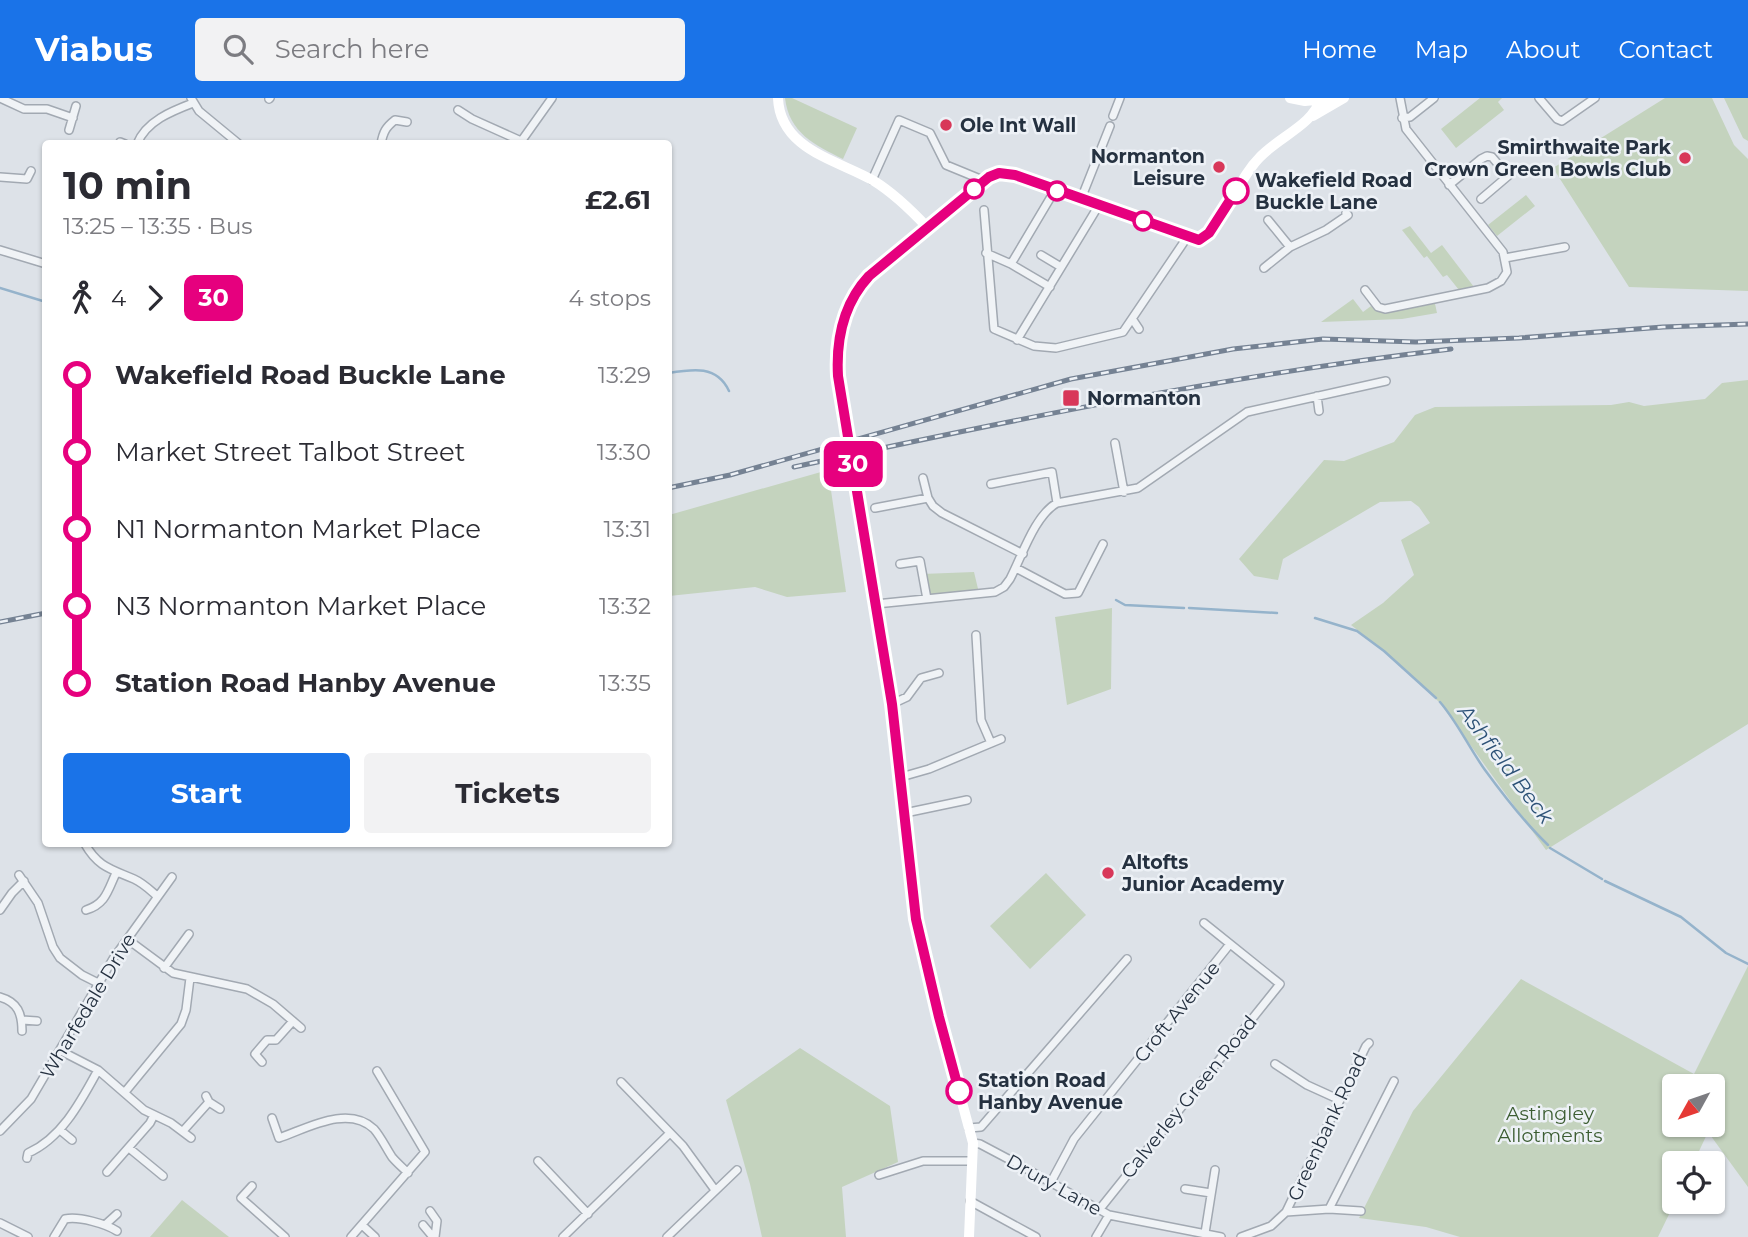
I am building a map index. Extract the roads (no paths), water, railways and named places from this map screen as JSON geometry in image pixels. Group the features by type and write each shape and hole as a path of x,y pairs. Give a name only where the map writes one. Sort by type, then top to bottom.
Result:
{"street":[{"path":"0,98 24,109 47,110 73,118"},
{"path":"522,140 552,98"},
{"path":"778,98 785,126 799,142 872,180 897,197 927,227"},
{"path":"1113,116 1120,98"},
{"path":"1292,99 1334,98"},
{"path":"969,1237 972,1143 921,944 892,704 845,421 837,363 837,339 854,296 869,276 989,178 1004,173 1199,240 1209,233 1225,211 1257,159 1307,119 1344,98"},
{"path":"1365,290 1378,307 1385,309 1488,288 1502,281 1507,272 1505,258 1406,129 1400,98"},
{"path":"1402,118 1410,117 1434,98"},
{"path":"1539,98 1557,119 1562,121 1595,98"},
{"path":"1292,99 1307,119"},
{"path":"1307,119 1317,99"},
{"path":"140,140 148,127 192,100 199,111 234,140"},
{"path":"69,130 76,106"},
{"path":"392,110 395,120"},
{"path":"458,110 517,140"},
{"path":"382,140 384,129 395,120 407,122"},
{"path":"872,180 899,120 930,134 946,165 989,178"},
{"path":"1081,199 1110,126"},
{"path":"1449,185 1481,159 1492,157 1508,176 1481,199"},
{"path":"0,177 27,179 31,171"},
{"path":"1011,264 1055,190"},
{"path":"1017,340 1099,205"},
{"path":"984,210 993,330 1034,346 1056,348 1119,335 1133,320 1188,236"},
{"path":"1264,268 1290,247 1334,225 1348,215 1346,213"},
{"path":"1268,220 1290,247"},
{"path":"1505,258 1565,247"},
{"path":"0,250 42,263"},
{"path":"986,253 1050,287"},
{"path":"1041,255 1061,267"},
{"path":"1133,320 1139,329"},
{"path":"876,604 995,592 1004,587 1048,509 1057,503 1138,488 1247,412 1386,381"},
{"path":"1317,396 1319,411"},
{"path":"1115,443 1124,492"},
{"path":"991,484 1052,472 1057,503"},
{"path":"923,478 928,498 942,513 1023,554"},
{"path":"875,508 928,498"},
{"path":"1016,569 1065,594 1078,593 1103,544"},
{"path":"900,564 919,561 927,598"},
{"path":"976,635 981,720 991,743"},
{"path":"892,704 906,697 921,678 931,679 939,673"},
{"path":"901,777 929,769 1001,739"},
{"path":"905,813 967,800"},
{"path":"87,847 93,857 116,873 133,878 157,896"},
{"path":"86,910 103,901 116,873"},
{"name":"Wharfedale Drive","path":"0,1131 31,1099 98,983 172,877"},
{"path":"0,910 21,878 38,903 53,947 60,958 82,975 98,983"},
{"path":"1204,923 1230,944"},
{"path":"163,968 189,934"},
{"path":"127,939 163,968 190,978 247,989 273,1004 300,1028"},
{"name":"Calverley Green Road","path":"1099,1210 1280,984 1230,944"},
{"name":"Croft Avenue","path":"1051,1182 1074,1139 1230,944"},
{"path":"969,1128 981,1128 1127,959"},
{"path":"125,1092 181,1024 190,978"},
{"path":"0,997 14,1004 19,1011 22,1031"},
{"path":"22,1020 37,1021"},
{"path":"262,1062 255,1054 267,1040 276,1040 293,1021"},
{"name":"Greenbank Road","path":"1286,1212 1369,1043"},
{"path":"61,1051 99,1070 144,1111 191,1138"},
{"path":"1275,1063 1307,1085 1340,1100"},
{"path":"26,1153 38,1149 60,1130 99,1070"},
{"path":"351,1237 425,1152 377,1071"},
{"path":"1329,1209 1394,1081"},
{"path":"621,1082 693,1157 715,1190"},
{"path":"183,1131 207,1099 220,1109"},
{"path":"107,1172 154,1115"},
{"path":"272,1118 279,1138 333,1119 355,1119 374,1130 393,1158 408,1173"},
{"path":"60,1130 72,1140"},
{"path":"563,1237 670,1133"},
{"name":"Drury Lane","path":"972,1143 980,1144 1109,1215 1221,1237"},
{"path":"129,1148 163,1176"},
{"path":"538,1161 588,1214"},
{"path":"879,1175 923,1161 972,1161"},
{"path":"667,1237 737,1170"},
{"path":"1205,1233 1215,1171"},
{"path":"252,1186 241,1198 285,1237"},
{"path":"1185,1189 1212,1193"},
{"path":"970,1201 1036,1237"},
{"path":"1241,1237 1271,1226 1282,1219 1286,1212 1329,1209 1362,1211"},
{"path":"430,1211 437,1221 434,1237"},
{"path":"106,1224 117,1214"},
{"path":"1096,1237 1109,1215"},
{"path":"54,1237 65,1219 73,1217 106,1224 117,1231"},
{"path":"0,1223 27,1237"},
{"path":"362,1225 375,1237"},
{"path":"423,1226 434,1237"}],"waterway":[{"name":"Ashfield Beck","path":"0,288 42,301"},
{"name":"Ashfield Beck","path":"672,372 695,370 711,373 718,377 729,391"},
{"name":"Ashfield Beck","path":"1116,600 1125,605 1184,608"},
{"name":"Ashfield Beck","path":"1189,608 1277,613"},
{"name":"Ashfield Beck","path":"1315,618 1357,631 1384,651 1436,698"},
{"name":"Ashfield Beck","path":"1440,702 1500,790 1548,845"},
{"name":"Ashfield Beck","path":"1550,848 1602,879"},
{"name":"Ashfield Beck","path":"1605,881 1681,917 1726,953 1748,964"}],"railway":[{"path":"672,487 730,475 1071,379 1233,349 1323,339 1416,342 1748,324"},
{"path":"794,467 957,432 1203,385 1451,349"},
{"path":"0,622 42,614"}],"place":[{"name":"Ole Int Wall","path":"946,125"},
{"name":"Smirthwaite Park Crown Green Bowls Club","path":"1685,158"},
{"name":"Normanton Leisure","path":"1219,167"},
{"name":"Wakefield Road Buckle Lane","path":"1236,191"},
{"name":"Normanton","path":"1071,398"},
{"name":"Altofts Junior Academy","path":"1108,873"},
{"name":"Station Road Hanby Avenue","path":"959,1091"}],"park label":[{"name":"Astingley Allotments","path":"1550,1124"}]}
